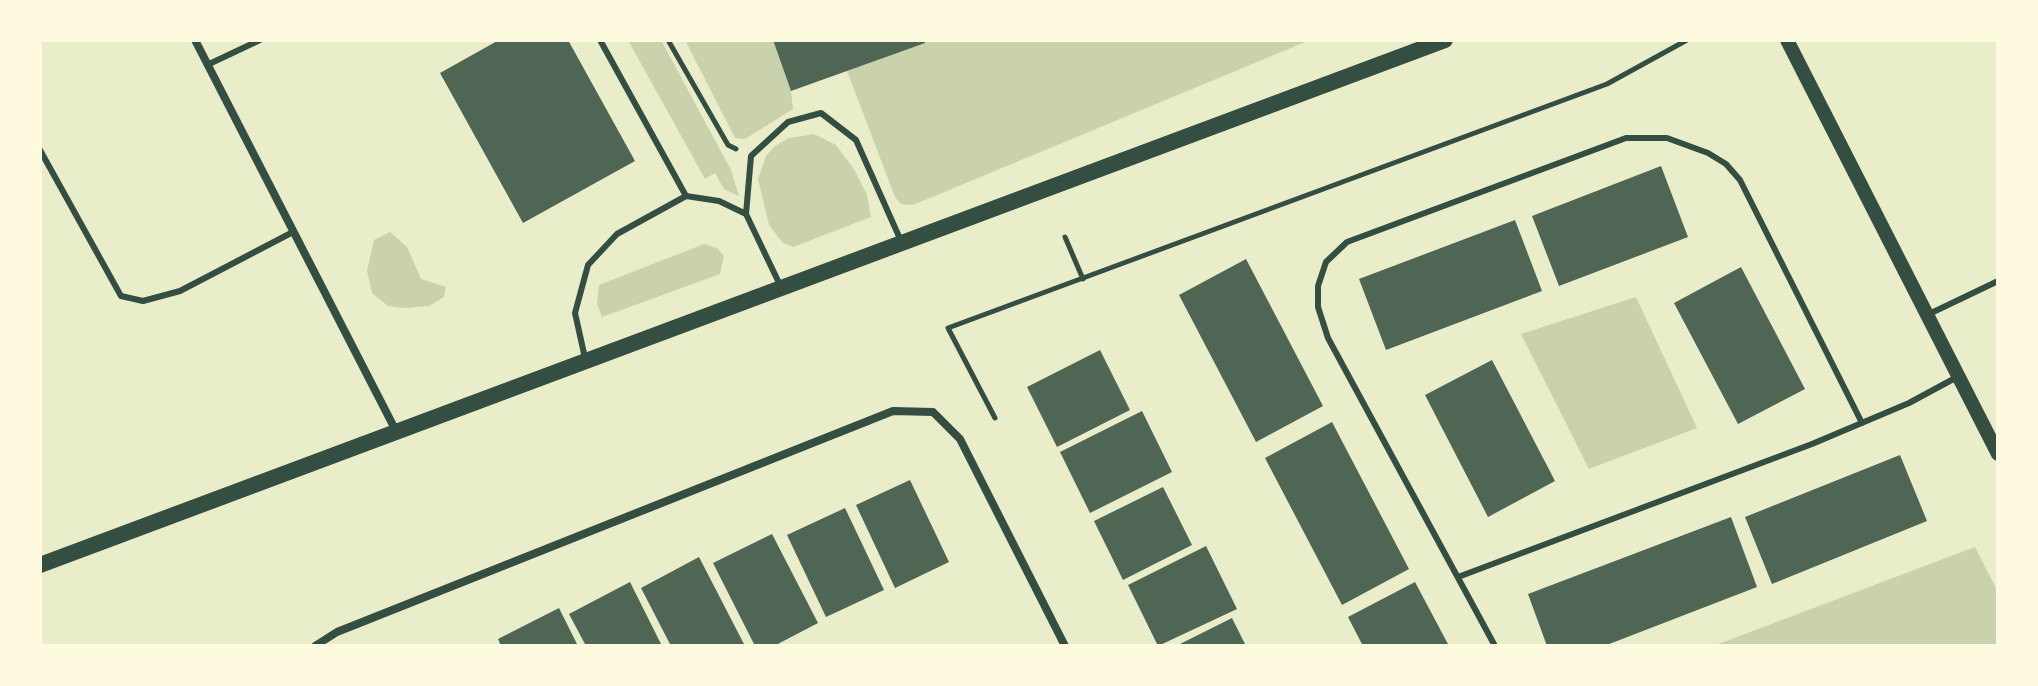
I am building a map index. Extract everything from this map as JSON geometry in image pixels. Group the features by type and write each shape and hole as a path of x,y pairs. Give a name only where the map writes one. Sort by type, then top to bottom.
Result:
{"main road":[{"path":"40,565 1445,40"}],"street":[{"path":"195,40 396,431"},
{"path":"1787,40 1998,454"},
{"path":"315,646 337,632 893,411 933,412 960,439 1065,646"}],"lane":[{"path":"207,65 260,40"},
{"path":"600,40 686,196"},
{"path":"781,286 746,214 751,156 788,122 821,113 856,140 901,241"},
{"path":"1495,646 1328,338 1318,307 1318,286 1326,262 1347,242 1626,138 1649,135 1667,138 1708,153 1726,164 1740,180 1862,423"},
{"path":"40,150 121,296 143,301 180,291 293,232"},
{"path":"585,360 575,313 588,265 617,234 686,196 719,201 746,214"},
{"path":"1927,315 1998,281"},
{"path":"1458,577 1862,423 1909,403 1959,376"}],"path":[{"path":"668,40 728,145 751,156"},
{"path":"995,418 948,328 1607,84 1687,40"},
{"path":"1065,237 1083,279"}],"green space":[{"path":"628,40 661,40 731,170 739,196 724,189 715,173 705,179"},
{"path":"685,40 773,40 791,91 793,109 745,139 735,138"},
{"path":"924,40 1310,40 913,205 901,204 895,197 847,71"},
{"path":"814,134 836,145 854,169 867,195 871,217 793,247 783,243 769,225 758,179 766,156 775,146 789,138"},
{"path":"390,232 407,247 421,279 446,287 444,297 429,306 405,308 388,306 372,293 367,271 374,240"},
{"path":"704,244 717,248 724,256 720,274 602,317 597,304 599,285"},
{"path":"1636,297 1697,428 1589,469 1521,334"},
{"path":"1975,547 1998,592 1998,646 1713,646"}],"building":[{"path":"499,40 568,40 635,161 523,223 440,73"},
{"path":"773,40 924,40 925,43 791,91"},
{"path":"1661,166 1688,237 1559,286 1532,216"},
{"path":"1515,220 1542,291 1386,350 1359,279"},
{"path":"1246,259 1323,406 1256,442 1179,295"},
{"path":"1741,267 1805,389 1738,424 1674,303"},
{"path":"1100,350 1130,410 1057,447 1027,387"},
{"path":"1492,360 1555,481 1488,517 1425,395"},
{"path":"1142,411 1172,472 1090,513 1060,452"},
{"path":"1332,422 1409,569 1342,605 1265,458"},
{"path":"1900,455 1927,521 1772,584 1745,517"},
{"path":"910,480 949,562 895,588 856,505"},
{"path":"1163,487 1192,545 1123,580 1094,521"},
{"path":"845,508 884,590 826,617 787,535"},
{"path":"1731,517 1757,587 1604,646 1547,646 1528,594"},
{"path":"772,534 818,623 774,646 755,646 713,563"},
{"path":"1206,546 1237,609 1158,646 1128,585"},
{"path":"699,557 745,646 671,646 641,588"},
{"path":"630,582 662,646 586,646 569,614"},
{"path":"1415,582 1449,646 1363,646 1348,617"},
{"path":"559,608 578,646 501,646 498,639"},
{"path":"1232,618 1246,646 1176,646"}]}
